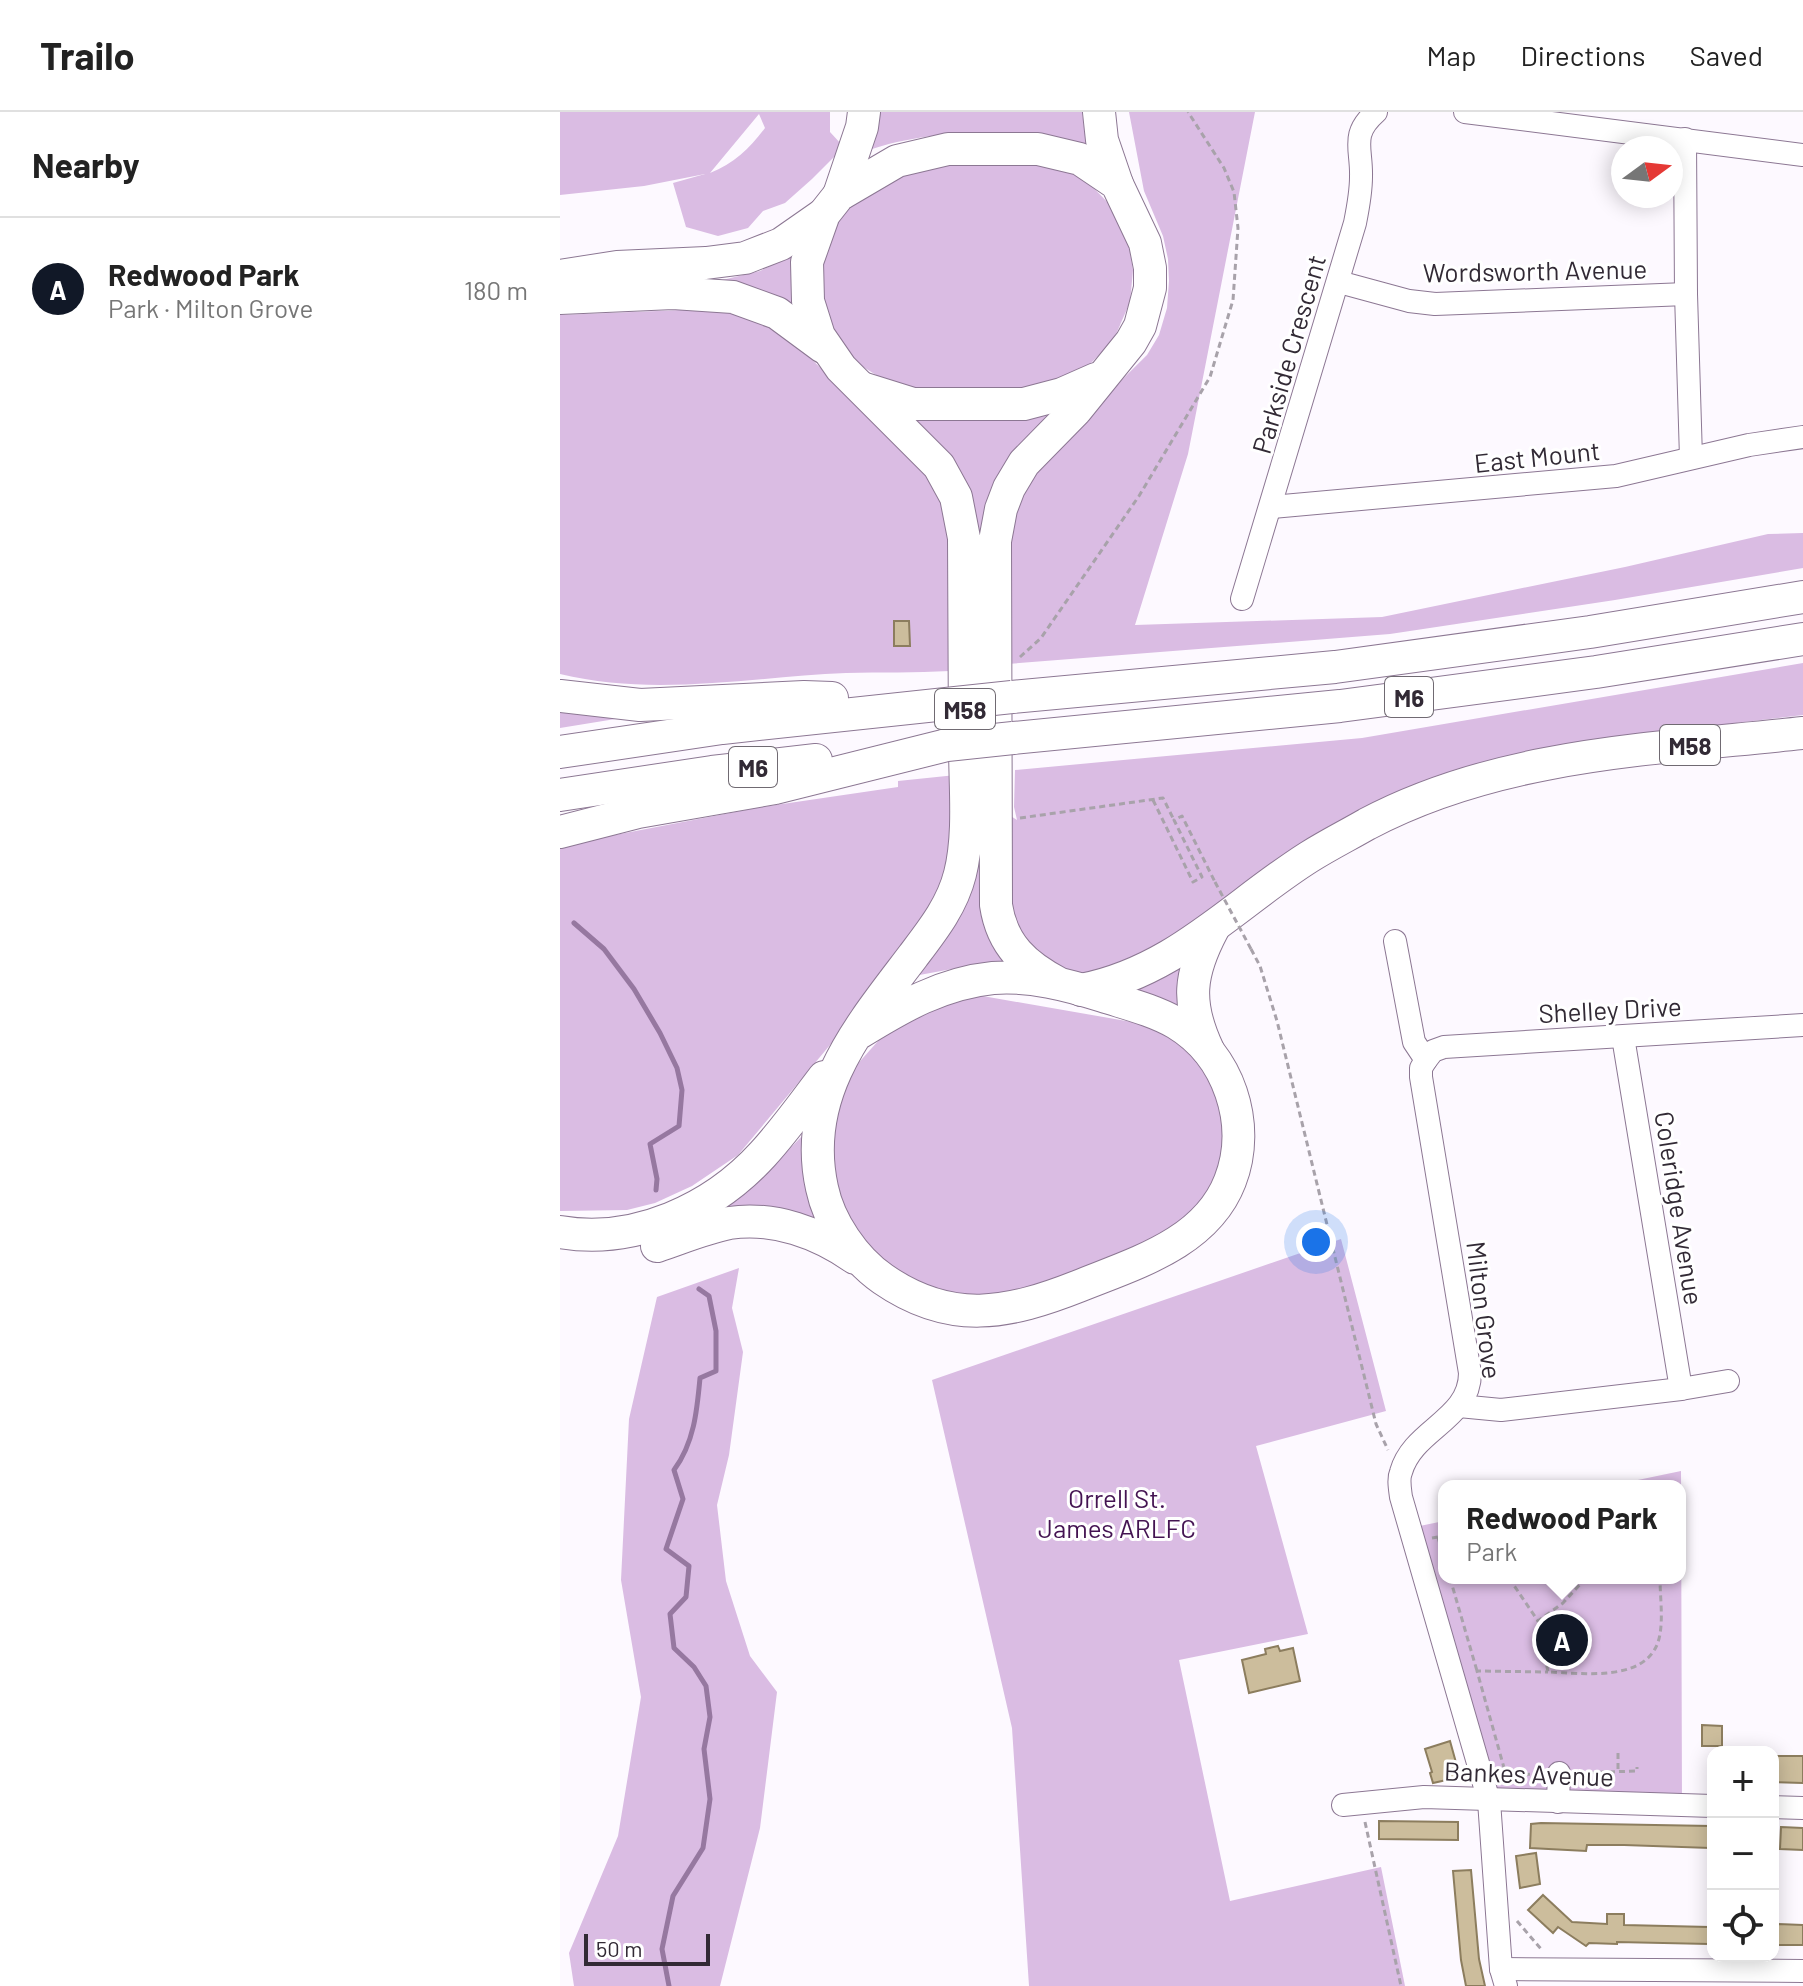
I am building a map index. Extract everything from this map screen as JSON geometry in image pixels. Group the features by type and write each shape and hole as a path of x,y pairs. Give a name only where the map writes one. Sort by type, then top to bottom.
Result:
{"highway":[{"name":"M58","path":"864,112 862,127 807,262 806,288 812,319 829,351 841,368 939,466 960,510 964,538 965,788 963,856 951,900 936,926 852,1041 829,1082 820,1112 816,1147 818,1171 831,1215 861,1262 894,1287 920,1299 955,1310 995,1311 1040,1301 1172,1246 1196,1230 1215,1210 1235,1167 1239,1139 1237,1113 1226,1080 1199,1028 1193,1001 1193,977 1199,956 1213,929"},
{"name":"M58","path":"1099,112 1102,140 1117,184 1145,243 1150,288 1140,326 1106,375 1024,463 1005,498 995,541 996,905 1005,936 1019,957 1036,971 1070,987 1158,1015 1189,1032 1208,1050"},
{"path":"560,276 617,267 745,258 781,244 831,204 897,161 929,152 969,147 1038,149 1086,162 1117,184"},
{"path":"560,298 673,293 733,297 777,313 829,351"},
{"name":"M58","path":"865,389 913,404 1024,404 1062,394 1106,375"},
{"name":"M6","path":"560,752 722,728 1350,666 1803,597"},
{"name":"M6","path":"560,795 712,772 947,745 1340,706 1596,672 1803,639"},
{"name":"M6","path":"560,696 640,705 804,697 946,704"},
{"name":"M58","path":"852,1041 900,1007 956,985 1005,978 1070,987 1107,985 1138,973 1213,929 1320,851 1370,823 1472,780 1577,759 1803,733"},
{"name":"M6","path":"560,832 638,812 775,788 947,745"},
{"path":"560,1232 590,1235 620,1233 674,1218 696,1208 762,1155 852,1041"},
{"path":"560,1252 593,1256 619,1254 660,1245 729,1223 751,1222 805,1231 861,1262"}],"street":[{"path":"1465,112 1803,155"},
{"name":"Parkside Crescent","path":"1242,599 1355,223 1362,175 1359,135 1371,117"},
{"path":"1685,139 1691,458"},
{"name":"Wordsworth Avenue","path":"1339,282 1409,301 1435,304 1686,294"},
{"name":"East Mount","path":"1272,507 1616,476 1803,437"},
{"name":"Milton Grove","path":"1395,941 1414,1042 1426,1060 1421,1077 1470,1373 1470,1388 1459,1406 1422,1438 1406,1458 1399,1475"},
{"name":"Shelley Drive","path":"1426,1060 1433,1051 1444,1047 1803,1025"},
{"name":"Coleridge Avenue","path":"1623,1037 1681,1389"},
{"path":"1459,1406 1501,1410 1728,1381"},
{"path":"1399,1475 1407,1518 1489,1801 1503,1978 1558,1970 1803,1971"},
{"path":"1558,1802 1559,1773"},
{"name":"Bankes Avenue","path":"1352,1804 1424,1797 1707,1806"},
{"path":"1779,1807 1803,1808"}],"path":[{"path":"1019,658 1041,638 1139,496 1210,377 1233,300 1238,228 1234,192 1224,168 1188,112"},
{"path":"1010,812 1022,819 1163,798 1202,877 1193,882 1153,800"},
{"path":"1174,820 1182,816 1260,966 1277,1021 1376,1424 1399,1475"},
{"path":"1452,1584 1506,1775 1637,1771 1637,1767"},
{"path":"1513,1584 1538,1621 1548,1672"},
{"path":"1538,1621 1563,1603 1580,1584"},
{"path":"1477,1671 1615,1674 1642,1663 1660,1636 1660,1584"},
{"path":"1618,1753 1618,1771"},
{"path":"1352,1804 1401,1986"},
{"path":"1496,1897 1558,1970"}],"green space":[{"path":"560,112 830,112 830,132 842,145 835,156 785,203 763,211 748,228 718,236 686,227 673,183 705,174 644,186 560,195","holes":["759,114 765,128 741,155 710,173"]},
{"path":"874,112 1082,112 1087,148 1037,135 976,132 914,139 864,152"},
{"path":"1129,112 1255,112 1188,454 1135,625 1382,617 1768,534 1803,533 1803,568 1390,634 1007,664 1007,541 1023,490 1058,443 1147,355 1159,335 1167,308 1168,259 1163,236 1144,191"},
{"path":"1028,160 1082,176 1115,210 1128,239 1133,270 1130,302 1108,346 1085,369 1041,389 914,389 884,380 857,363 836,340 816,281 831,219 892,168"},
{"path":"798,253 800,317 718,281 760,271"},
{"path":"710,305 759,320 793,341 926,471 948,516 950,671 846,673 667,685 595,681 560,674 560,315 681,310"},
{"path":"900,411 1055,411 983,542 976,541"},
{"path":"1803,663 1803,715 1662,732 1494,767 1101,974 1066,970 1046,963 1031,951 1020,935 1013,916 1006,813 1017,820 1014,807 1015,770 1362,738"},
{"path":"560,705 646,714 560,728"},
{"path":"977,773 1015,969 963,967 914,976"},
{"path":"956,775 953,856 917,941 738,1155 692,1186 655,1203 627,1210 560,1211 560,849 599,838 756,808 898,787 898,781"},
{"path":"1191,954 1188,1018 1112,991"},
{"path":"977,995 1132,1022 1165,1033 1201,1062 1225,1118 1218,1176 1205,1203 1178,1229 1026,1293 955,1297 920,1286 885,1265 854,1232 837,1198 831,1122 854,1068 895,1022"},
{"path":"804,1134 823,1226 723,1208 760,1179"},
{"name":"Orrell St. James ARLFC","path":"1341,1239 1386,1411 1256,1446 1308,1634 1179,1660 1230,1901 1381,1867 1405,1986 1029,1986 1012,1728 932,1380"},
{"path":"739,1268 732,1308 743,1352 729,1455 717,1505 726,1581 750,1656 777,1692 760,1828 720,1986 574,1986 569,1953 618,1836 641,1697 621,1580 629,1419 657,1297"},
{"path":"1681,1471 1681,1480 1638,1480"},
{"path":"1438,1522 1438,1584 1681,1584 1682,1806 1489,1801 1410,1528"}],"building":[{"path":"894,621 909,621 910,646 894,646"},
{"path":"1278,1646 1280,1651 1293,1648 1300,1681 1249,1693 1242,1660 1266,1654 1265,1649"},
{"path":"1702,1725 1722,1726 1722,1746 1702,1746"},
{"path":"1450,1741 1460,1777 1433,1783 1425,1749"},
{"path":"1779,1756 1803,1756 1803,1783 1779,1782"},
{"path":"1379,1821 1458,1822 1458,1840 1379,1839"},
{"path":"1531,1824 1707,1826 1707,1848 1587,1845 1586,1851 1530,1848"},
{"path":"1781,1827 1803,1828 1803,1850 1780,1849"},
{"path":"1536,1853 1540,1884 1520,1888 1516,1856"},
{"path":"1471,1870 1479,1959 1485,1986 1466,1986 1461,1960 1453,1871"},
{"path":"1543,1895 1572,1922 1607,1924 1607,1914 1624,1914 1624,1925 1707,1927 1707,1944 1617,1942 1589,1943 1586,1946 1558,1927 1553,1933 1528,1910"},
{"path":"1779,1924 1803,1925 1803,1945 1779,1945"}],"waterway":[{"path":"574,923 604,949 634,989 677,1068 682,1090 679,1126 650,1144 657,1179 656,1190"},
{"path":"669,1986 662,1949 673,1896 703,1848 710,1799 704,1749 710,1717 706,1686 694,1667 674,1648 670,1614 686,1597 689,1566 666,1549 683,1499 674,1470 690,1438 700,1378 716,1371 716,1331 709,1296 699,1289"}],"place":[{"name":"Redwood Park","path":"1562,1640"}]}
